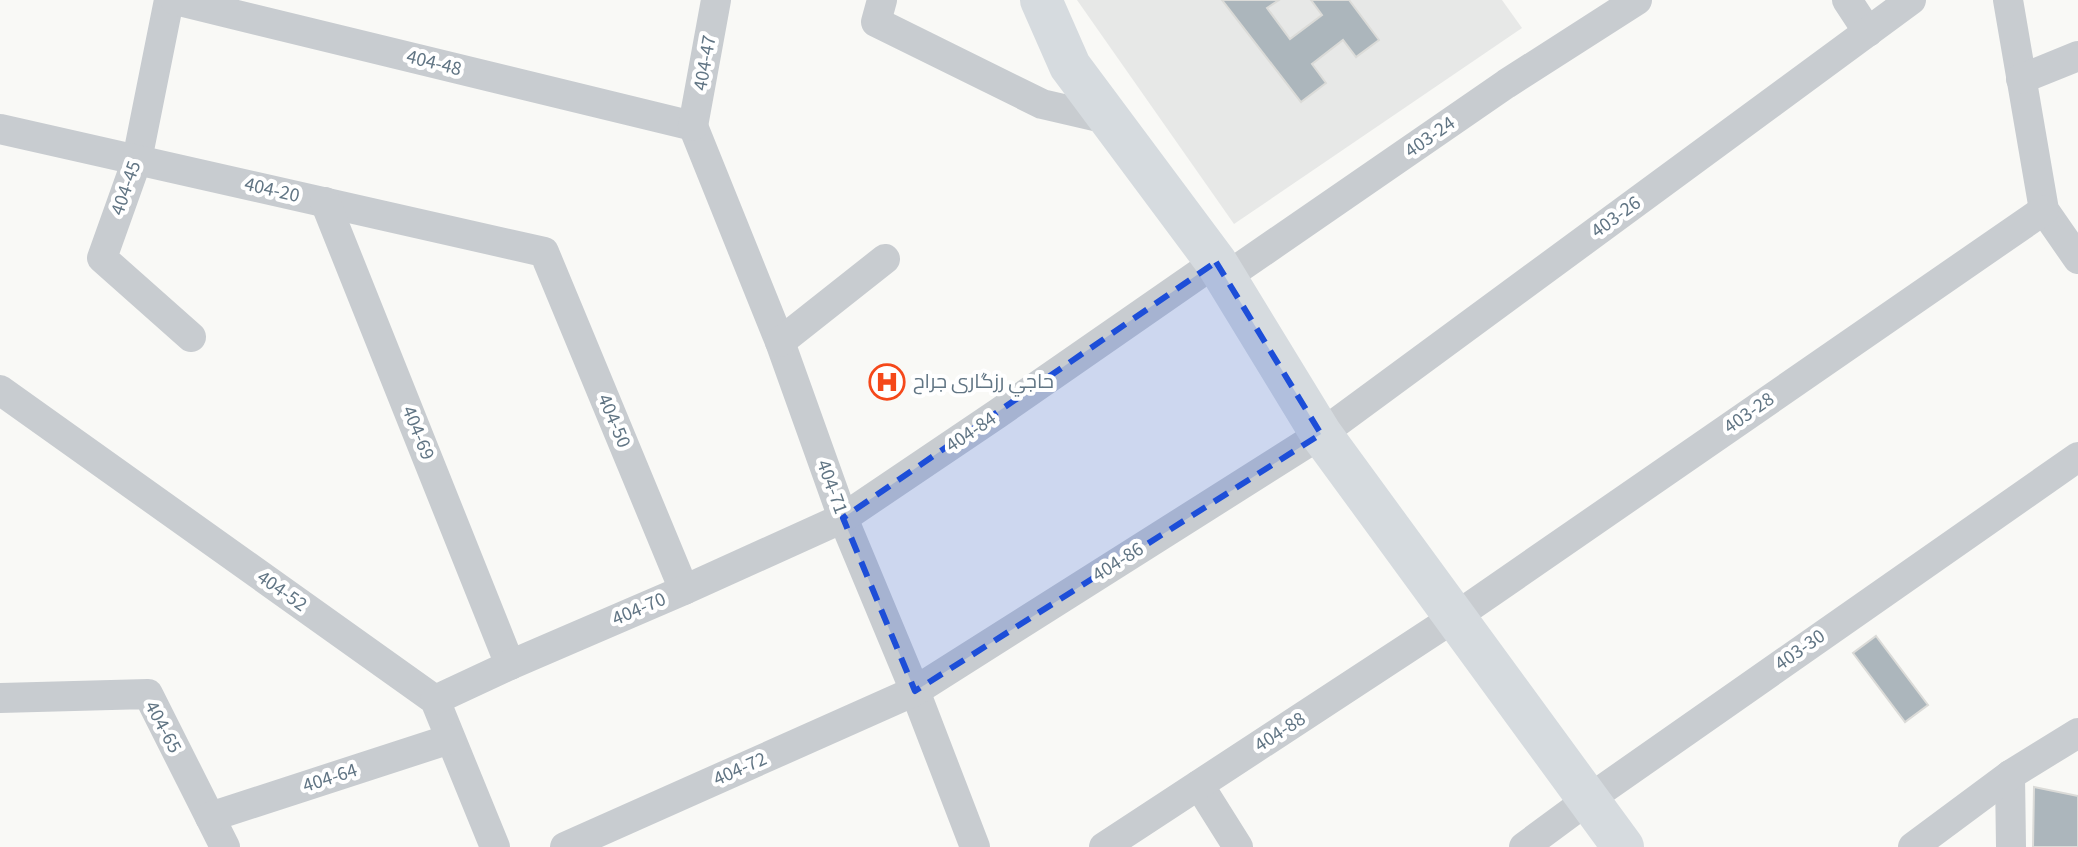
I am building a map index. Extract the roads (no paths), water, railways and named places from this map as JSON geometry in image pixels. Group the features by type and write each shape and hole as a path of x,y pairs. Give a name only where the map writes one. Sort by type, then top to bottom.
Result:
{"street":[{"name":"404-48","path":"172,0 693,126"},
{"name":"404-45","path":"172,0 137,160 102,258 191,337"},
{"name":"404-47","path":"693,126 716,0"},
{"path":"882,0 876,22 1042,104 1111,120"},
{"path":"1041,0 1070,66 1221,270 1321,434 1623,847"},
{"name":"403-24","path":"1221,270 1637,0"},
{"path":"1847,0 1868,32"},
{"name":"403-26","path":"1321,434 1911,0"},
{"path":"2008,0 2044,210 2078,259"},
{"path":"2021,79 2078,56"},
{"name":"404-71","path":"693,126 780,342 843,518 915,691 975,847"},
{"name":"404-20","path":"0,129 544,252"},
{"name":"404-69","path":"325,202 510,665"},
{"name":"403-28","path":"1455,617 2044,210"},
{"name":"404-50","path":"544,252 684,590"},
{"path":"780,342 885,259"},
{"name":"404-84","path":"843,518 997,414 1221,270"},
{"name":"404-52","path":"0,390 435,700"},
{"name":"404-86","path":"915,691 1321,434"},
{"name":"403-30","path":"1524,847 2078,457"},
{"name":"404-70","path":"435,700 843,518"},
{"name":"404-88","path":"1104,847 1455,617"},
{"name":"404-72","path":"565,847 915,691"},
{"name":"404-65","path":"0,698 148,694 225,847"},
{"path":"435,700 495,847"},
{"path":"1913,847 2010,775 2078,733"},
{"name":"404-64","path":"210,817 450,739"},
{"path":"2010,775 2011,847"},
{"path":"1199,785 1238,847"}],"place":[{"name":"حاجي رزگارى جراح","path":"887,382"}]}
